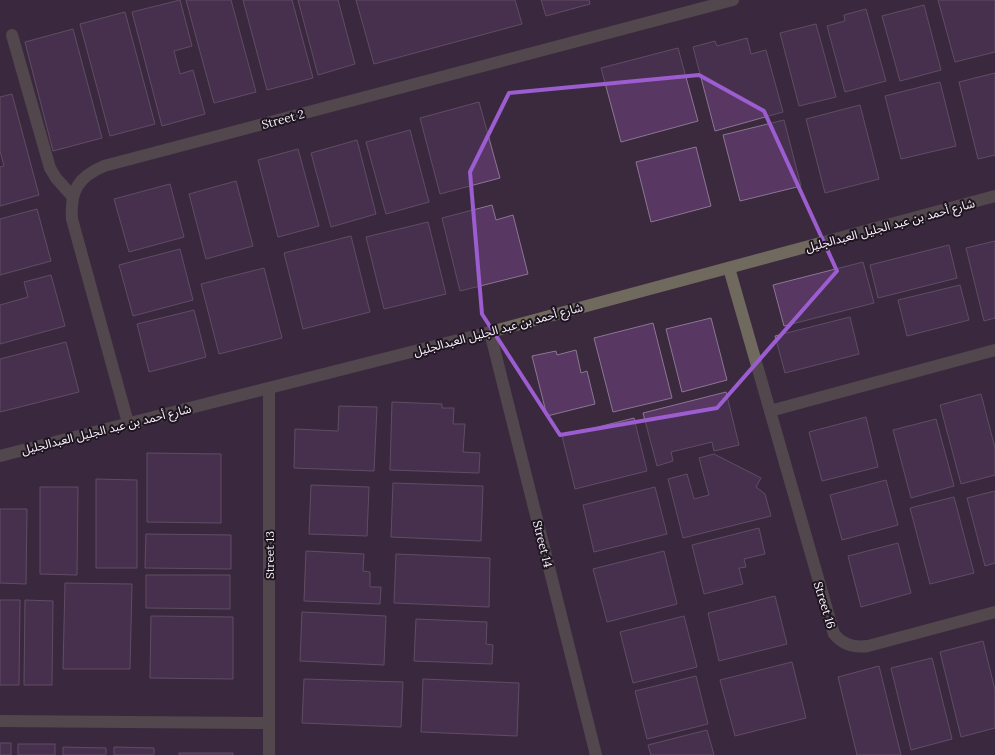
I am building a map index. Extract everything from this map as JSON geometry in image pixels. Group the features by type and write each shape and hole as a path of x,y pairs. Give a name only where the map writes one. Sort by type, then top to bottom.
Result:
{"street":[{"name":"Street 2","path":"72,196 89,173 104,166 733,0"},
{"path":"12,35 50,168 72,196 72,219 128,423"},
{"name":"شارع أحمد بن عبد الجليل العبدالجليل","path":"0,456 490,332 995,196"},
{"name":"Street 16","path":"729,268 831,627 840,641 855,646 868,646 995,612"},
{"name":"Street 14","path":"490,332 596,755"},
{"path":"770,411 995,350"},
{"name":"Street 13","path":"269,388 269,755"},
{"path":"0,721 269,723"}],"highlighted area":[{"path":"699,75 764,111 837,271 717,408 560,435 482,314 470,172 509,93"}],"building":[{"path":"180,0 192,46 174,51 180,74 193,70 205,114 162,126 132,12"},
{"path":"186,0 231,0 256,92 214,103"},
{"path":"243,0 292,0 313,78 267,90"},
{"path":"298,0 338,0 355,64 318,75"},
{"path":"356,0 515,0 522,24 374,64"},
{"path":"541,0 589,0 590,4 546,16"},
{"path":"938,0 995,0 995,52 955,62"},
{"path":"924,5 941,70 900,81 882,16"},
{"path":"866,9 886,81 845,92 827,26 845,21 844,15"},
{"path":"125,12 155,124 110,136 80,24"},
{"path":"816,24 836,97 799,106 780,33"},
{"path":"73,29 102,138 53,151 25,42"},
{"path":"747,38 751,54 766,50 783,112 715,131 693,47 715,41 717,46"},
{"path":"678,48 698,121 621,142 601,68"},
{"path":"995,73 995,155 978,159 959,82"},
{"path":"940,82 956,146 901,159 885,96"},
{"path":"12,94 39,195 0,206 0,167 4,166 0,151 0,97"},
{"path":"479,102 500,178 440,194 420,118"},
{"path":"860,105 879,179 825,193 806,119"},
{"path":"784,120 801,186 740,201 723,135"},
{"path":"410,130 429,202 386,214 366,142"},
{"path":"357,140 376,214 331,227 311,153"},
{"path":"696,147 711,206 651,222 636,162"},
{"path":"298,149 319,226 278,237 258,160"},
{"path":"236,181 253,246 206,259 189,194"},
{"path":"170,184 184,237 129,252 114,199"},
{"path":"492,205 496,220 513,215 528,274 460,291 442,218"},
{"path":"37,209 51,261 0,275 0,219"},
{"path":"428,222 446,294 384,309 366,237"},
{"path":"351,236 370,312 303,329 284,253"},
{"path":"995,241 995,318 984,321 966,248"},
{"path":"949,245 957,278 878,298 870,265"},
{"path":"180,249 193,300 133,316 119,265"},
{"path":"863,262 874,303 784,326 773,285"},
{"path":"264,268 282,338 219,354 201,284"},
{"path":"51,275 65,326 0,344 0,305 28,297 24,282"},
{"path":"960,285 969,320 907,336 898,300"},
{"path":"194,310 206,357 149,372 137,324"},
{"path":"850,317 859,354 785,373 775,336"},
{"path":"711,318 727,380 682,392 666,329"},
{"path":"653,323 672,398 613,412 594,338"},
{"path":"66,342 79,392 0,412 0,359"},
{"path":"576,350 581,373 587,371 595,404 547,416 532,356 556,351 557,355"},
{"path":"726,392 739,445 714,451 712,442 671,452 673,461 657,466 643,413"},
{"path":"981,394 995,448 995,475 961,484 940,405"},
{"path":"392,402 442,404 442,408 454,408 453,424 465,424 463,452 480,453 479,473 390,470"},
{"path":"339,406 377,407 374,471 294,468 295,429 338,431"},
{"path":"866,417 878,467 822,481 809,432"},
{"path":"634,418 647,471 575,489 562,436"},
{"path":"936,419 954,486 911,498 893,430"},
{"path":"147,453 221,454 221,523 147,522"},
{"path":"714,454 761,478 756,487 765,494 771,516 683,538 668,479 687,474 694,499 709,495 699,458"},
{"path":"96,479 137,480 137,568 96,568"},
{"path":"886,480 898,525 842,540 830,495"},
{"path":"393,483 483,486 481,541 391,537"},
{"path":"311,485 369,487 367,536 309,534"},
{"path":"40,487 78,487 77,575 40,574"},
{"path":"655,487 667,534 594,552 583,505"},
{"path":"995,491 995,563 985,566 967,498"},
{"path":"954,497 974,573 930,584 910,508"},
{"path":"0,509 27,509 26,584 0,583"},
{"path":"759,528 765,554 744,559 746,567 739,568 743,584 704,594 692,545"},
{"path":"146,534 231,535 231,569 145,568"},
{"path":"898,543 911,593 861,607 848,556"},
{"path":"306,551 364,554 363,571 370,572 370,587 381,587 380,604 304,601"},
{"path":"664,551 677,604 607,622 593,569"},
{"path":"396,554 490,558 489,607 394,603"},
{"path":"146,575 230,575 230,609 146,608"},
{"path":"65,583 132,584 130,669 63,669"},
{"path":"775,596 787,644 719,661 708,613"},
{"path":"0,600 20,600 19,685 0,685"},
{"path":"25,600 53,601 52,685 24,685"},
{"path":"302,612 386,616 384,665 300,661"},
{"path":"151,616 233,617 233,679 150,678"},
{"path":"684,616 697,667 633,683 620,632"},
{"path":"416,619 487,622 486,644 493,645 492,664 414,661"},
{"path":"983,641 995,690 995,728 961,737 940,652"},
{"path":"932,658 952,739 911,750 891,668"},
{"path":"792,662 806,718 735,736 720,680"},
{"path":"879,666 901,755 857,755 838,677"},
{"path":"696,676 708,724 647,739 635,691"},
{"path":"304,679 403,682 401,727 302,723"},
{"path":"423,679 519,683 517,736 421,732"},
{"path":"707,730 714,755 651,755 648,745"},
{"path":"0,743 11,743 11,755 0,755"},
{"path":"18,744 55,744 55,755 18,755"},
{"path":"63,747 106,748 106,755 63,755"},
{"path":"114,747 154,748 154,755 114,755"},
{"path":"179,753 233,753 233,755 179,755"}]}
